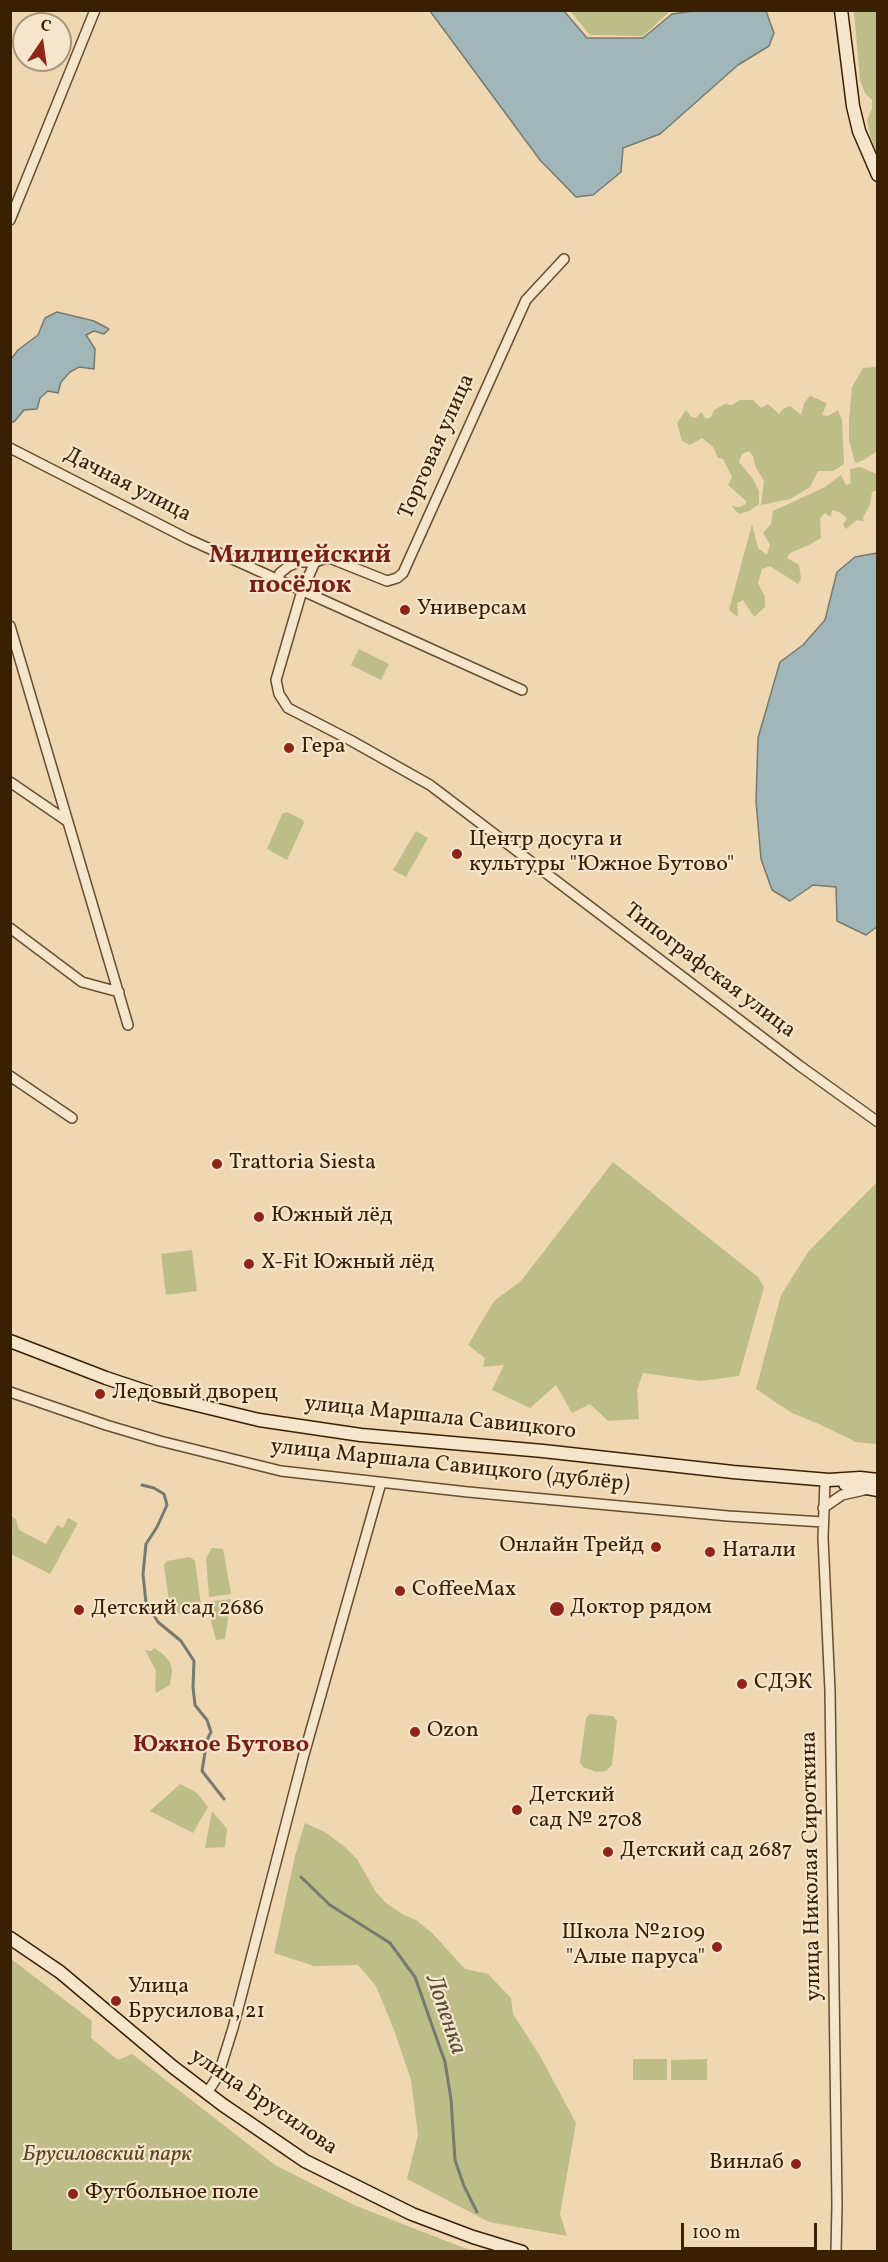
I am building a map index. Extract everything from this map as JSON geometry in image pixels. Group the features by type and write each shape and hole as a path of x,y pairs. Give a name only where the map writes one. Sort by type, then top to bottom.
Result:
{"street":[{"path":"10,220 95,10"},
{"path":"841,10 853,106 859,131 878,175"},
{"name":"Торговая улица","path":"278,579 280,573 298,562 315,562 326,558 332,558 387,581 403,573 526,300 564,259"},
{"name":"Дачная улица","path":"10,448 188,539 522,690"},
{"path":"302,591 315,562"},
{"name":"Типографская улица","path":"302,591 276,680 279,694 288,708 430,785 878,1122"},
{"path":"10,626 128,1025"},
{"path":"10,782 68,821"},
{"path":"10,928 81,982 119,992"},
{"path":"10,1076 72,1118"},
{"name":"улица Маршала Савицкого","path":"10,1341 160,1396 259,1420 361,1435 827,1480 860,1478 874,1487"},
{"name":"улица Маршала Савицкого (дублёр)","path":"10,1392 106,1425 281,1471 381,1483 728,1516 823,1522"},
{"name":"улица Николая Сироткина","path":"827,1480 823,1522 830,1691 836,2252"},
{"path":"207,2093 218,2076 233,2028 311,1727 381,1483"},
{"path":"823,1508 842,1495 874,1487"},
{"name":"улица Брусилова","path":"10,1938 60,1972 207,2093 305,2161 412,2214 473,2237 522,2252"}],"green space":[{"path":"570,11 670,11 643,36 590,35"},
{"path":"854,11 877,11 877,153 867,120 872,109 872,100 865,93 860,80"},
{"path":"877,367 877,451 855,463 849,440 852,387 863,368"},
{"path":"810,396 827,403 822,415 828,416 838,410 842,420 844,464 833,471 818,471 810,487 790,499 761,505 764,481 749,451 742,454 739,462 753,479 759,491 759,504 739,514 731,506 740,507 746,504 746,501 728,485 732,477 723,459 718,458 713,447 702,438 690,445 682,441 677,423 686,410 691,417 696,418 701,412 706,419 711,417 714,410 740,400 753,400 761,408 768,404 779,414 790,406 801,415 804,403"},
{"path":"860,467 877,474 877,490 872,492 870,505 863,517 864,521 857,520 846,529 843,525 847,518 832,510 831,517 825,513 820,518 821,538 790,553 787,558 799,565 801,578 798,584 770,566 762,569 758,583 765,597 765,607 754,617 743,600 737,603 738,617 729,610 752,524 758,548 767,555 770,545 763,533 771,524 773,511 825,487 841,475 846,485 851,483 850,469"},
{"path":"359,649 389,664 381,680 351,665"},
{"path":"287,812 303,820 304,823 287,860 267,849 282,814"},
{"path":"416,831 428,838 406,877 393,870"},
{"path":"613,1162 758,1277 764,1287 739,1376 701,1381 643,1373 637,1390 639,1419 608,1421 590,1404 572,1413 556,1385 530,1408 492,1390 504,1365 483,1367 485,1358 468,1345 494,1301 521,1281"},
{"path":"877,1182 877,1444 856,1442 792,1413 756,1389 781,1295 809,1251"},
{"path":"192,1250 197,1291 166,1295 161,1254"},
{"path":"11,1516 16,1519 19,1530 46,1544 57,1525 63,1528 68,1518 78,1523 50,1574 11,1554 13,1530"},
{"path":"212,1548 223,1549 231,1594 209,1597 206,1558"},
{"path":"190,1557 195,1561 201,1605 197,1611 175,1614 170,1609 164,1565 167,1561"},
{"path":"231,1599 225,1639 216,1640 206,1602"},
{"path":"154,1648 170,1662 172,1671 170,1685 156,1693 156,1671 145,1650 151,1651"},
{"path":"590,1714 613,1716 617,1721 612,1765 606,1771 596,1772 583,1767 580,1762 586,1718"},
{"path":"180,1784 197,1793 208,1807 193,1833 150,1811"},
{"path":"212,1811 227,1829 225,1847 205,1848"},
{"path":"305,1823 325,1832 345,1847 357,1859 376,1892 386,1903 416,1920 432,1933 465,1969 488,1974 511,1998 513,2014 540,2056 576,2123 560,2214 567,2236 489,2222 407,2179 418,2135 411,2080 376,1986 358,1965 314,1966 274,1953 295,1856"},
{"name":"Брусиловский парк","path":"10,1958 92,2021 91,2038 118,2060 132,2054 275,2165 354,2205 472,2251 11,2251"},
{"path":"633,2059 667,2059 667,2080 633,2080"},
{"path":"707,2059 707,2080 671,2080 671,2060"}],"shaded area":[{"path":"430,11 564,11 587,38 643,38 672,14 694,11 766,11 774,33 769,46 738,65 660,134 623,148 621,172 593,195 576,197 540,160"},
{"path":"57,312 94,321 109,329 104,334 94,331 86,335 95,349 94,369 79,367 70,372 61,382 58,393 48,391 40,398 37,409 24,410 14,422 11,422 11,359 18,350 38,335 45,318"},
{"path":"877,553 878,926 866,935 837,921 836,887 813,885 790,901 772,890 761,859 756,801 758,738 780,662 803,645 825,620 837,572 855,557"}],"waterway":[{"name":"Лопенка","path":"142,1485 164,1494 167,1505 146,1544 143,1574 146,1603 158,1622 181,1641 194,1661 195,1705 207,1720 211,1732 207,1740 202,1771 224,1799"},
{"name":"Лопенка","path":"301,1877 330,1905 390,1943 415,1977 445,2062 451,2099 455,2160 464,2186 477,2212"}],"place":[{"name":"Универсам","path":"405,610"},
{"name":"Гера","path":"289,748"},
{"name":"Центр досуга и культуры \"Южное Бутово\"","path":"457,854"},
{"name":"Trattoria Siesta","path":"217,1164"},
{"name":"Южный лёд","path":"259,1217"},
{"name":"X-Fit Южный лёд","path":"249,1264"},
{"name":"Ледовый дворец","path":"100,1394"},
{"name":"Онлайн Трейд","path":"656,1547"},
{"name":"Натали","path":"710,1552"},
{"name":"CoffeeMax","path":"400,1591"},
{"name":"Доктор рядом","path":"557,1609"},
{"name":"Детский сад 2686","path":"79,1610"},
{"name":"СДЭК","path":"742,1684"},
{"name":"Ozon","path":"415,1732"},
{"name":"Детский сад № 2708","path":"517,1810"},
{"name":"Детский сад 2687","path":"608,1852"},
{"name":"Школа №2109 \"Алые паруса\"","path":"717,1947"},
{"name":"Улица Брусилова, 21","path":"116,2001"},
{"name":"Винлаб","path":"796,2164"},
{"name":"Футбольное поле","path":"73,2194"}],"district":[{"name":"Милицейский посёлок","path":"300,572"},
{"name":"Южное Бутово","path":"221,1747"}]}
